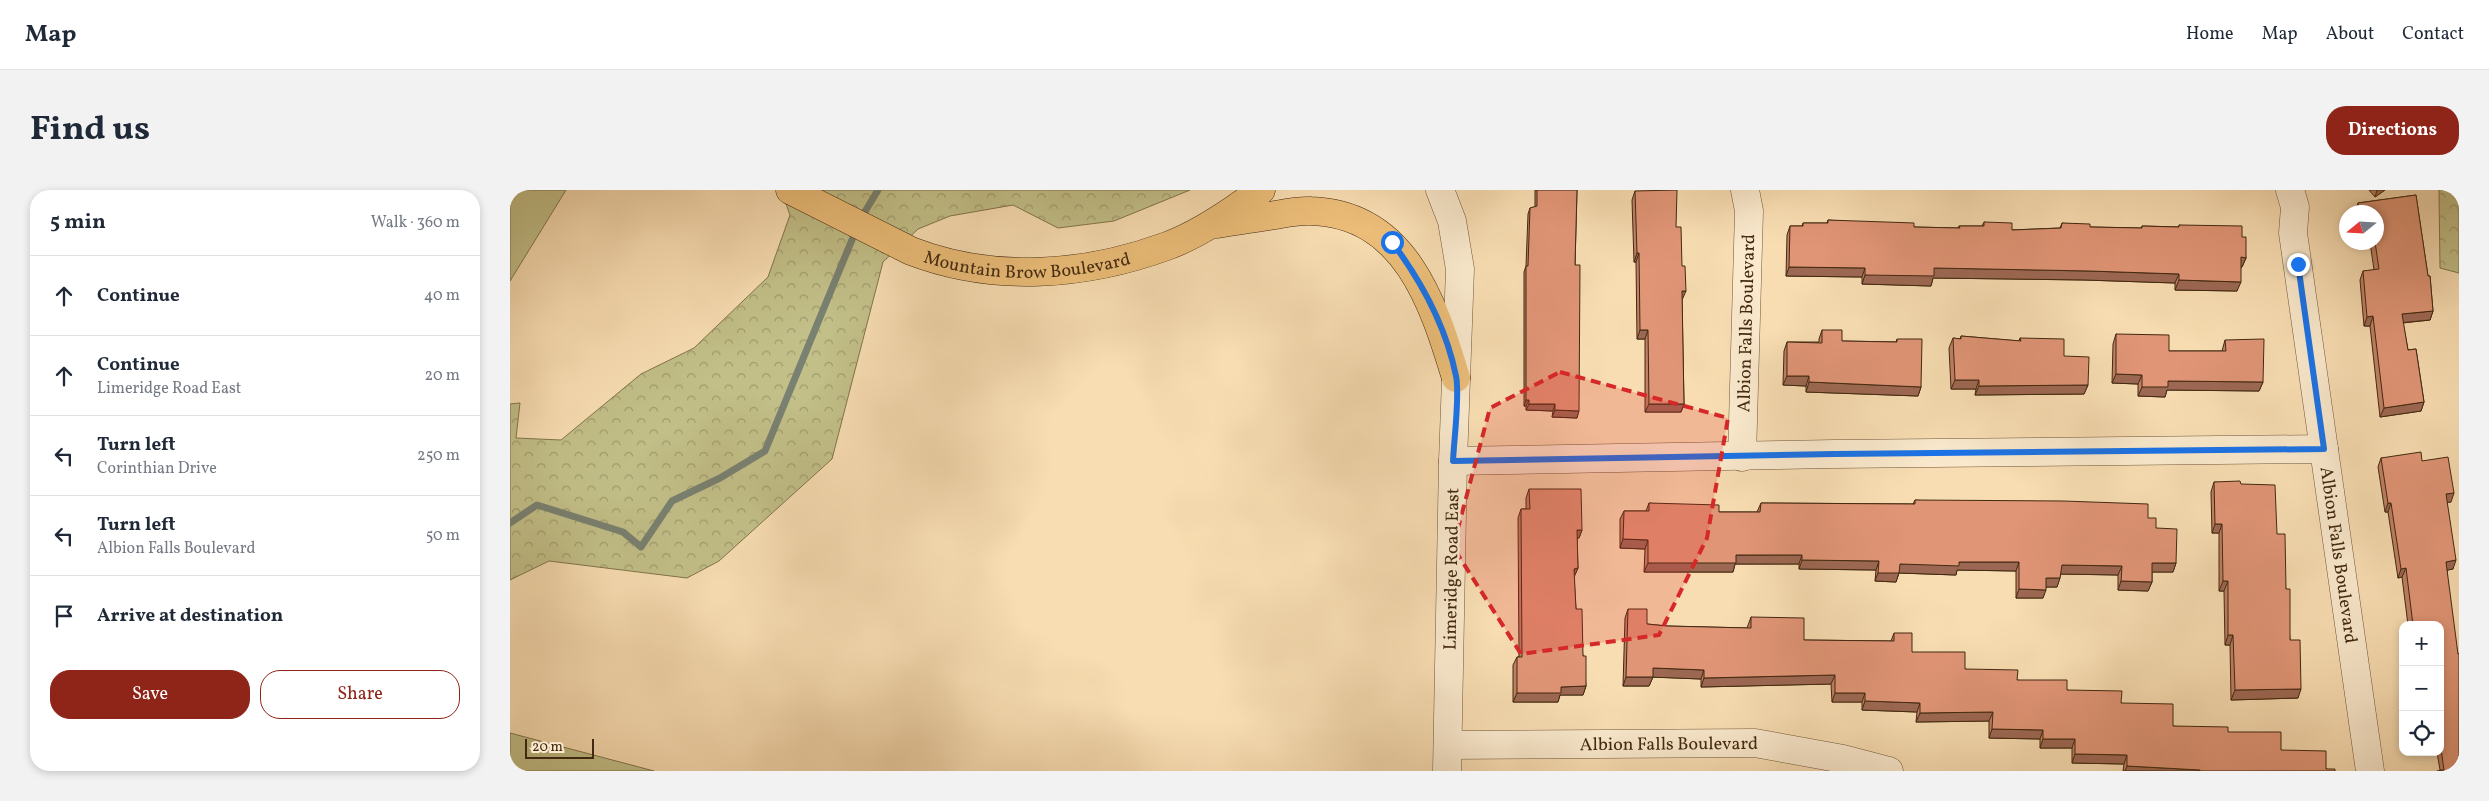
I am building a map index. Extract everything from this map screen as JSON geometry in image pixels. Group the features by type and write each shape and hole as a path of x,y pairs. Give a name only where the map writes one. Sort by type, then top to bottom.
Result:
{"main road":[{"name":"Mountain Brow Boulevard","path":"790,190 912,251 961,267 1030,273 1092,266 1123,260 1168,246 1208,225 1261,190"},
{"path":"1208,225 1309,210 1347,217 1371,227 1392,242 1424,289 1440,323 1456,378"}],"street":[{"name":"Limeridge Road East","path":"1440,190 1452,221 1460,269 1453,461 1448,758"},
{"name":"Albion Falls Boulevard","path":"1742,457 1748,211 1745,190"},
{"name":"Albion Falls Boulevard","path":"2290,190 2295,207 2293,233 2370,771"},
{"path":"1453,461 1834,454 2324,449"},
{"name":"Albion Falls Boulevard","path":"1448,758 1755,743 1843,759 1889,771"}],"highlighted area":[{"path":"1560,372 1728,418 1707,538 1659,635 1521,654 1453,547 1490,408"}],"green space":[{"path":"510,190 566,190 510,281"},
{"path":"781,190 1190,190 1114,221 1058,228 1013,205 950,216 918,229 883,262 832,459 719,561 687,578 549,561 510,580 510,404 520,403 516,438 561,440 641,374 694,348 768,277 790,215"},
{"path":"2439,190 2459,190 2459,273 2440,268"},
{"path":"510,733 654,771 510,771"}],"building":[{"path":"1537,190 1577,190 1575,265 1580,265 1579,411 1555,410 1555,404 1529,404 1529,400 1526,400 1526,266 1528,266 1530,208 1537,206"},
{"path":"1677,190 1676,227 1681,227 1682,266 1685,266 1686,291 1682,291 1684,404 1649,404 1648,330 1640,330 1639,253 1637,253 1635,191"},
{"path":"2416,195 2428,276 2430,276 2433,311 2402,314 2408,350 2416,349 2424,402 2384,408 2373,316 2367,317 2363,271 2379,269 2376,250 2384,250 2384,205 2358,205 2358,203"},
{"path":"1828,220 1914,223 1914,227 1960,228 1959,226 1984,226 1984,222 2012,223 2012,230 2061,228 2062,223 2090,224 2090,227 2142,228 2142,226 2179,227 2179,225 2242,226 2242,237 2246,237 2246,258 2241,257 2241,282 2179,280 2179,274 2089,271 1934,268 1934,276 1865,275 1865,268 1789,267 1790,226 1803,226 1803,223 1828,223"},
{"path":"1822,330 1842,330 1842,341 1897,342 1897,339 1922,339 1921,387 1809,382 1809,376 1787,376 1787,342 1822,343"},
{"path":"2116,334 2169,335 2169,351 2226,351 2225,340 2264,339 2263,382 2168,381 2168,387 2142,387 2142,375 2116,374"},
{"path":"1961,336 2021,341 2020,338 2064,339 2064,356 2089,357 2088,385 1979,386 1979,380 1955,380 1953,338 1961,339"},
{"path":"2421,452 2422,461 2448,457 2454,493 2446,494 2456,560 2446,562 2459,653 2459,771 2437,771 2444,770 2442,756 2444,756 2444,621 2413,621 2406,568 2401,569 2391,503 2388,503 2381,458"},
{"path":"2240,481 2241,484 2275,485 2277,534 2285,534 2286,589 2290,589 2290,640 2300,640 2301,689 2235,690 2233,635 2228,635 2228,581 2223,581 2222,524 2215,524 2214,482"},
{"path":"1529,489 1581,489 1582,530 1577,530 1578,568 1574,569 1576,609 1582,609 1583,656 1586,656 1586,686 1561,687 1561,693 1517,693 1517,657 1522,657 1521,509 1530,509"},
{"path":"1915,500 2063,501 2148,504 2148,518 2156,518 2156,528 2177,529 2176,563 2152,563 2152,582 2121,581 2122,566 2062,565 2060,578 2046,578 2046,590 2019,589 2019,562 1959,562 1959,566 1900,564 1899,573 1878,573 1879,561 1802,560 1802,555 1736,555 1736,563 1648,563 1648,540 1623,539 1624,511 1649,511 1649,503 1719,505 1719,512 1760,512 1761,503 1915,504"},
{"path":"1628,609 1647,609 1647,624 1667,626 1751,628 1751,617 1804,618 1804,640 1894,641 1894,633 1912,633 1912,652 1965,652 1965,669 2018,670 2017,680 2067,680 2067,690 2122,691 2121,703 2173,704 2173,726 2228,727 2228,732 2281,732 2281,750 2326,751 2326,769 2335,769 2335,771 2200,771 2127,766 2127,755 2075,754 2075,739 2043,739 2043,730 1992,729 1993,712 1920,713 1920,703 1865,701 1865,693 1835,693 1835,675 1704,678 1704,670 1653,668 1653,677 1626,677"}],"waterway":[{"path":"860,220 878,190"},
{"path":"510,523 537,505 623,532 641,547 672,501 720,478 765,451 856,230"}],"route":[{"path":"1392,242 1424,289 1446,341 1456,378 1453,461 1834,454 2324,449 2298,264"}]}
